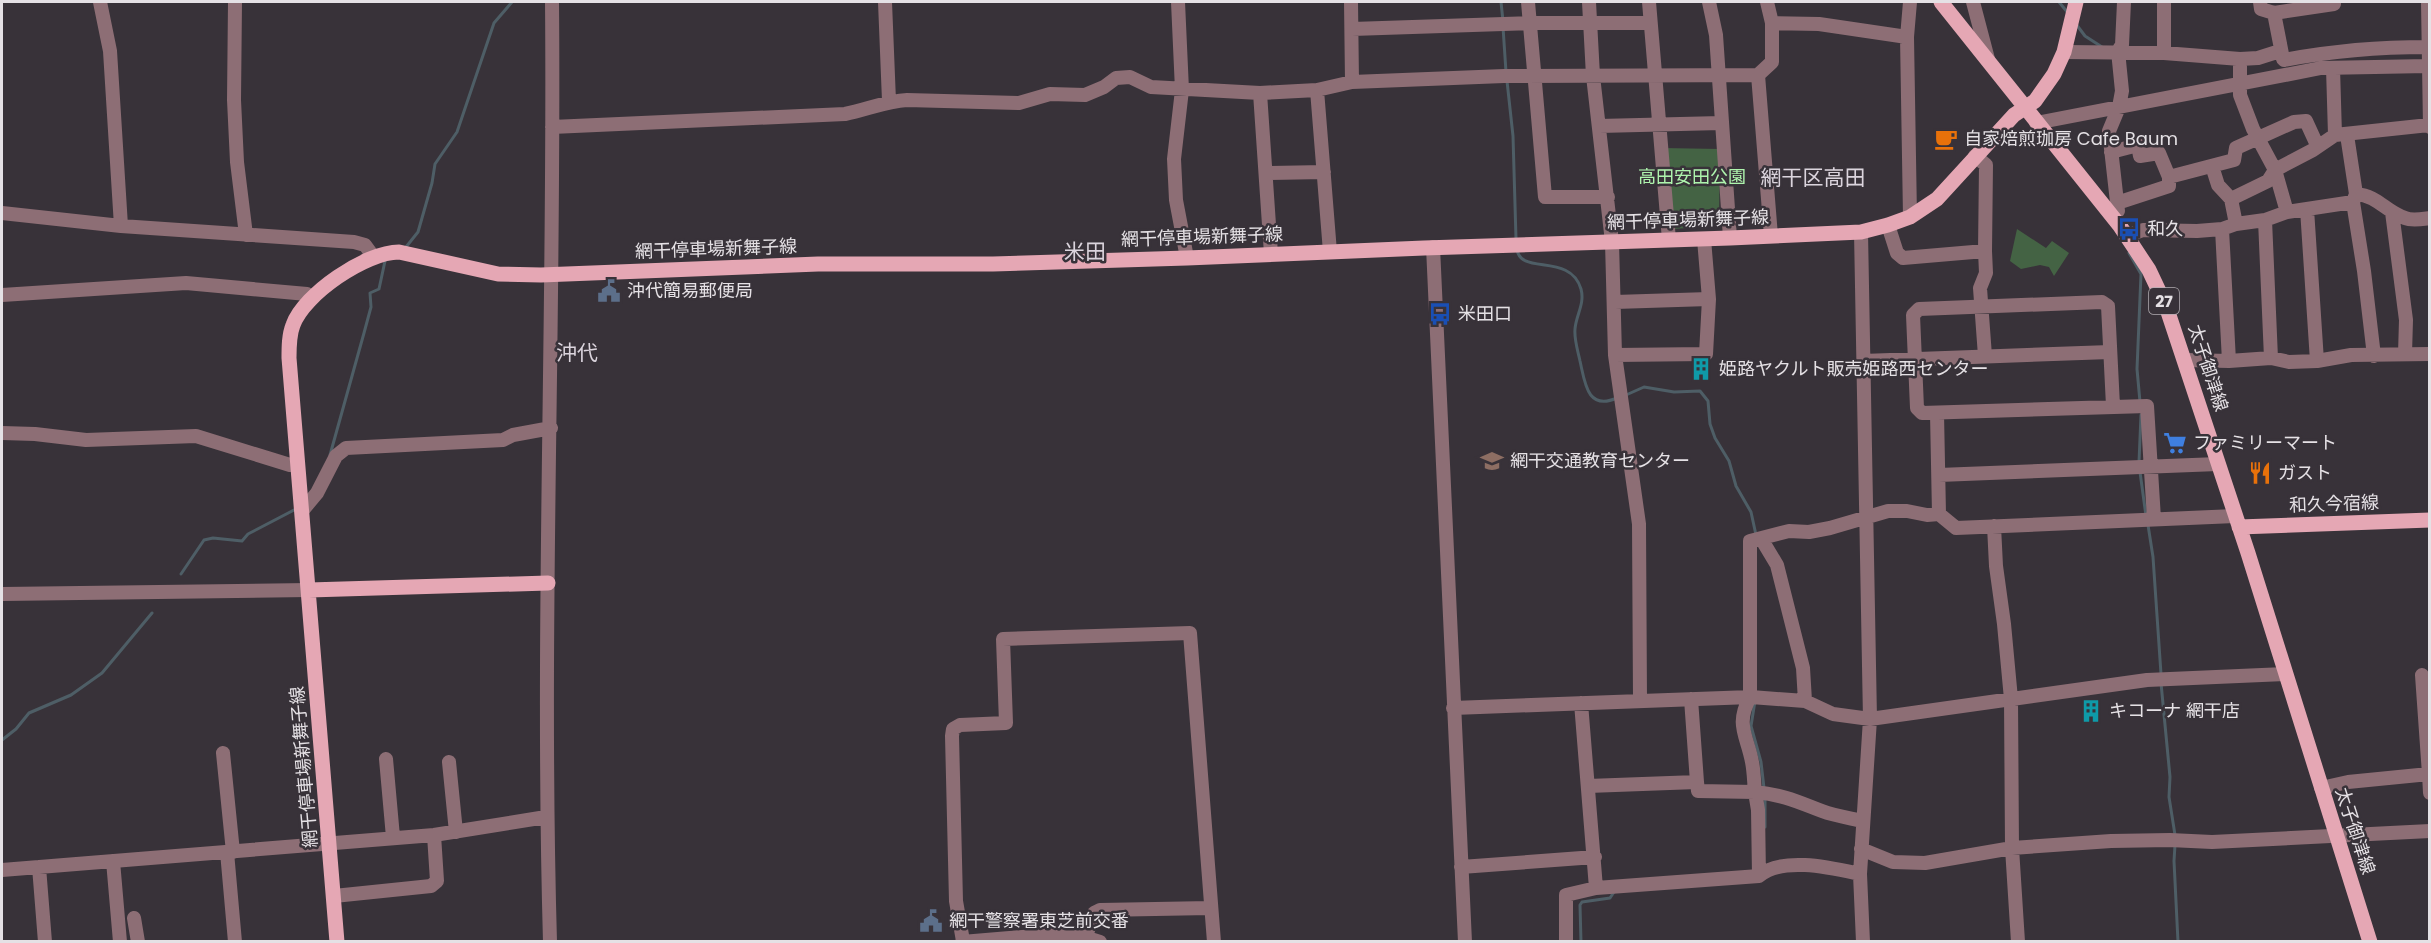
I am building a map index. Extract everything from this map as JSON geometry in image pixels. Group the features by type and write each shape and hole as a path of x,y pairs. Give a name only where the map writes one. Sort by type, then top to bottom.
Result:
{"main road":[{"name":"太子御津線","path":"1941,2 2124,231 2149,270 2166,306 2186,360 2370,942"},
{"name":"網干停車場新舞子線","path":"337,942 289,357 292,326 305,305 336,280 374,256 399,252 498,274 551,275 818,264 993,264 1187,258 1860,232 1910,217 1937,199 2014,115 2035,101 2064,52 2076,2"},
{"name":"和久今宿線","path":"2237,522 2430,520"},
{"path":"309,590 548,583"}],"street":[{"path":"100,2 110,51 121,226"},
{"path":"235,2 234,100 237,162 246,236"},
{"path":"550,942 546,818 551,428 552,2"},
{"path":"885,2 889,101"},
{"path":"1178,2 1182,90 1174,159 1176,200 1187,258"},
{"path":"1351,2 1352,82"},
{"path":"1528,2 1545,197 1608,197"},
{"path":"1589,2 1593,76 1612,242 1615,355 1639,524 1640,700"},
{"path":"1648,2 1669,240"},
{"path":"1709,2 1716,35 1730,238"},
{"path":"552,127 845,114 872,109 889,101 1019,103 1050,94 1085,95 1104,87 1116,78 1130,77 1151,87 1260,93 1317,90 1352,82 1536,75 1758,75 1772,62 1772,23 1767,2"},
{"path":"1910,2 1907,37 1910,217"},
{"path":"1972,2 1990,64"},
{"path":"2112,51 2122,45 2124,2"},
{"path":"2164,2 2164,53"},
{"path":"2259,2 2260,9 2274,13 2334,4 2334,2"},
{"path":"2231,199 2268,181 2275,170 2341,135 2429,126 2428,2"},
{"path":"2274,13 2284,62"},
{"path":"1352,29 1530,23 1649,23"},
{"path":"1772,23 1819,24 1907,37"},
{"path":"2036,123 2240,83 2284,62 2343,51 2428,47"},
{"path":"2112,51 2122,91 2114,108 2109,131 2117,203 2124,231 2222,229 2236,224 2265,220 2287,212 2370,196 2392,212 2407,219 2430,218"},
{"path":"2064,52 2164,53 2240,60 2258,58 2333,68 2428,66"},
{"path":"2240,60 2240,95 2257,137 2275,170 2287,212"},
{"path":"2333,68 2341,135 2355,198 2374,356"},
{"path":"1758,75 1771,236"},
{"path":"1317,90 1330,252"},
{"path":"1260,93 1271,254"},
{"path":"2169,177 2234,160 2236,148 2294,122 2306,121 2317,146"},
{"path":"1599,126 1721,123"},
{"path":"2111,152 2138,145 2140,156 2159,153 2169,177 2169,186 2117,203"},
{"path":"1975,156 1986,165 1986,273 1980,288 1985,356"},
{"path":"2212,166 2218,185 2231,199 2236,224"},
{"path":"1266,173 1324,172"},
{"path":"2307,209 2317,361"},
{"path":"2392,212 2406,320 2405,354"},
{"path":"2,213 121,226 354,242 365,245 374,256"},
{"path":"2265,220 2271,358"},
{"path":"1888,225 1897,253 1903,258 1985,251"},
{"path":"2222,229 2229,362"},
{"path":"1860,232 1870,720 1860,874 1863,942"},
{"path":"1615,355 1706,354 1708,299 1704,239"},
{"path":"1433,248 1465,942"},
{"path":"2,295 186,284 307,294 312,298"},
{"path":"1615,302 1708,299"},
{"path":"2113,406 2108,306 2102,302 1919,309 1913,315 1917,408 1922,414 2147,406 2154,519"},
{"path":"1863,361 2110,352"},
{"path":"2186,360 2229,362 2271,358 2289,362 2317,361 2351,355 2430,354"},
{"path":"1937,413 1939,514"},
{"path":"302,511 317,493 336,456 346,448 503,440 513,435 551,428"},
{"path":"2,433 86,440 196,436 290,465 297,464"},
{"path":"1939,475 2218,464"},
{"path":"1759,876 1758,810 1762,792 1741,721 1744,709 1754,697 1750,542 1789,531 1809,532 1866,519 1888,511 1939,514 1956,528 2154,519 2237,522"},
{"path":"1994,526 1996,566 2011,699 2012,848 2018,942"},
{"path":"1758,541 1777,565 1803,668 1804,701"},
{"path":"2,594 309,590"},
{"path":"1100,942 1071,933 963,941 956,901 952,736 953,729 960,725 1006,723 1003,639 1190,633 1214,942"},
{"path":"1453,708 1754,697 1804,701 1833,714 1870,720 2146,680 2285,675"},
{"path":"2422,675 2430,793"},
{"path":"1691,699 1698,791 1762,792 1804,802 1823,811 1863,821"},
{"path":"1581,703 1596,888"},
{"path":"223,753 235,942"},
{"path":"386,759 393,837"},
{"path":"449,762 456,832"},
{"path":"2321,788 2348,782 2429,774"},
{"path":"1588,786 1697,783"},
{"path":"2,870 434,835 546,818"},
{"path":"1861,849 1893,862 1925,863 2012,848 2111,841 2212,842 2430,831"},
{"path":"334,896 431,886 438,881 434,835"},
{"path":"1461,867 1595,857"},
{"path":"113,861 120,942"},
{"path":"1566,942 1566,895 1596,888 1759,876 1767,870 1791,866 1826,867 1860,874"},
{"path":"39,867 45,942"},
{"path":"1086,936 1094,912 1100,910 1210,908"},
{"path":"134,918 138,942"}],"green space":[{"name":"高田安田公園","path":"1662,148 1720,149 1719,221 1716,226 1673,229"},
{"path":"2017,229 2046,248 2052,241 2069,253 2054,276 2049,267 2040,265 2021,269 2010,261"}],"waterway":[{"path":"406,247 418,232 435,164 457,132 494,23 512,2"},
{"path":"1501,2 1503,21"},
{"path":"2059,2 2068,13"},
{"path":"2076,24 2085,36 2102,47"},
{"path":"1503,27 1506,72"},
{"path":"1507,81 1513,136 1516,239"},
{"path":"1517,249 1520,257 1527,261 1557,267 1567,271 1575,278 1582,294 1575,337 1586,386 1593,398 1599,401 1617,398"},
{"path":"2129,253 2141,274 2137,369 2140,402"},
{"path":"330,455 371,307 370,293 379,289 385,261"},
{"path":"1626,395 1644,387 1674,392 1700,391 1708,401 1710,424 1715,438 1729,461 1736,486 1751,512 1756,535"},
{"path":"2139,462 2141,415"},
{"path":"2140,472 2146,516"},
{"path":"181,574 204,540 213,538 242,541 248,534 296,509"},
{"path":"2148,525 2153,557 2161,674"},
{"path":"2,740 16,729 29,713 71,695 102,673 152,613"},
{"path":"2161,683 2170,777 2169,797 2175,835"},
{"path":"1755,701 1751,726 1761,762 1764,788"},
{"path":"1765,798 1765,827"},
{"path":"2175,845 2178,942"},
{"path":"1581,942 1580,905 1582,902 1610,898 1614,892"}],"place":[{"name":"自家焙煎珈房 Cafe Baum","path":"1946,139"},
{"name":"和久","path":"2129,229"},
{"name":"沖代簡易郵便局","path":"609,291"},
{"name":"米田口","path":"1440,314"},
{"name":"姫路ヤクルト販売姫路西センター","path":"1701,369"},
{"name":"ファミリーマート","path":"2175,443"},
{"name":"網干交通教育センター","path":"1492,461"},
{"name":"ガスト","path":"2260,473"},
{"name":"キコーナ 網干店","path":"2091,711"},
{"name":"網干警察署東芝前交番","path":"931,921"}],"district":[{"name":"網干区高田","path":"1813,178"},
{"name":"米田","path":"1085,252"},
{"name":"沖代","path":"577,353"}]}
